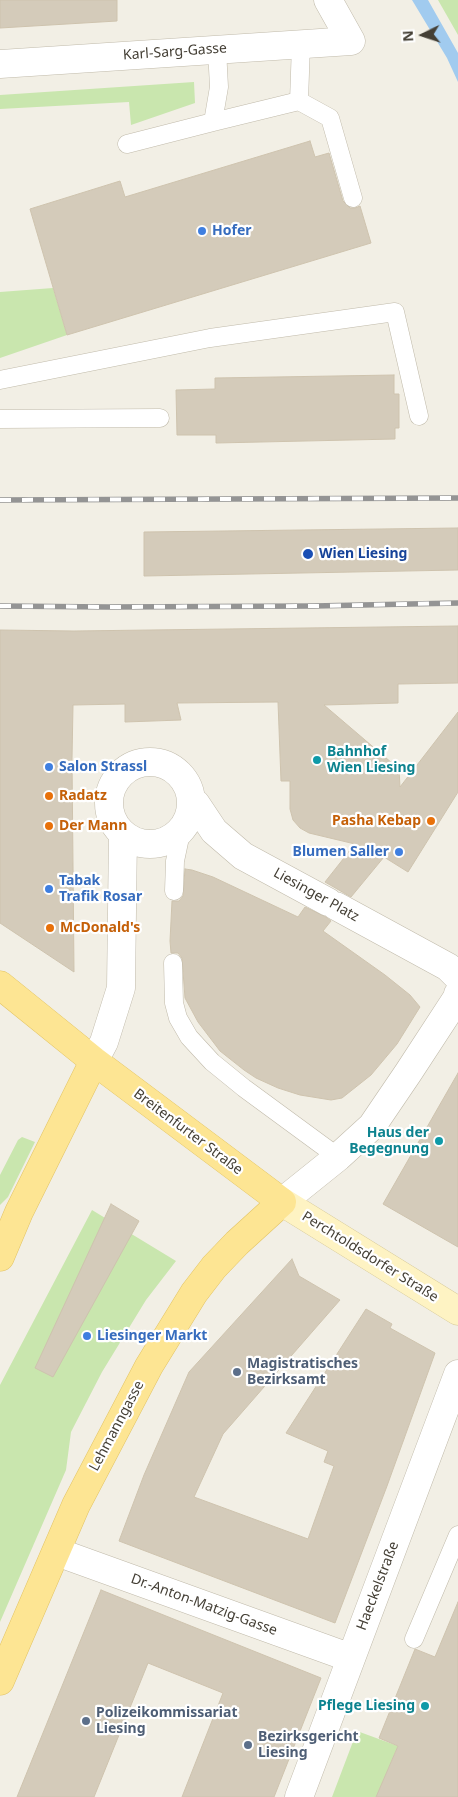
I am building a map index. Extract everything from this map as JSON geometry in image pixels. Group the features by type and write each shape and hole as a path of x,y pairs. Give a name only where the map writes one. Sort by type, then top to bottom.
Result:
{"main road":[{"name":"Breitenfurter Straße","path":"0,985 94,1061 282,1202"},
{"path":"0,1257 94,1061"},
{"name":"Perchtoldsdorfer Straße","path":"282,1202 458,1311"},
{"name":"Lehmanngasse","path":"0,1681 76,1505 149,1366 194,1293 214,1267 282,1202"}],"street":[{"name":"Karl-Sarg-Gasse","path":"0,64 351,41 328,0"},
{"name":"Liesinger Platz","path":"124,834 113,820 110,811 110,794 118,777 132,766 148,762 164,765 172,769 184,780 193,800 214,831 244,856 453,972"},
{"path":"124,834 143,844 154,844 170,839 182,828 193,800"},
{"path":"94,1061 104,1042 121,988 124,834"},
{"path":"282,1202 338,1157 372,1126 408,1074 458,994"},
{"name":"Haeckelstraße","path":"299,1797 458,1374"},
{"name":"Dr.-Anton-Matzig-Gasse","path":"57,1552 351,1658"}],"lane":[{"path":"299,101 301,44"},
{"path":"213,122 219,87 217,49"},
{"path":"127,144 299,101 330,118 353,198"},
{"path":"0,380 210,338 395,312 419,416"},
{"path":"0,419 160,418"},
{"path":"174,891 175,861 182,828"},
{"path":"173,963 174,1003 178,1018 189,1037 212,1062 338,1157"},
{"path":"414,1640 458,1535"}],"green space":[{"path":"438,0 458,0 458,35"},
{"path":"194,82 195,103 131,125 129,102 0,109 0,95"},
{"path":"53,288 67,335 0,358 0,292"},
{"path":"22,1137 35,1142 8,1197 0,1205 0,1175 18,1140"},
{"name":"Liesinger Markt","path":"92,1210 176,1261 146,1300 102,1372 71,1432 66,1470 0,1622 0,1385"},
{"path":"357,1731 398,1746 377,1797 332,1797"}],"water":[{"path":"412,0 428,0 458,53 458,82 447,58"}],"building":[{"path":"0,0 117,0 117,21 0,28"},
{"name":"Hofer","path":"310,141 315,157 329,153 343,201 350,208 360,206 371,243 67,335 30,209 120,181 125,197"},
{"path":"394,375 394,394 399,394 399,428 395,428 395,439 216,443 216,435 177,435 176,390 215,389 215,378"},
{"path":"458,528 458,570 144,576 144,532"},
{"path":"458,626 458,683 398,684 398,703 324,705 399,769 400,787 458,712 458,792 408,872 384,857 351,897 325,882 355,844 309,833 300,828 293,820 290,809 290,781 281,781 278,702 177,703 181,720 125,722 125,704 73,705 74,972 0,923 0,630 74,631"},
{"path":"185,869 213,877 298,917 305,907 326,917 331,921 323,931 385,975 410,995 420,1007 397,1044 371,1075 342,1098 331,1100 300,1095 256,1078 220,1051 198,1022 185,998 182,958 178,953 171,953 172,901 179,901 183,896"},
{"name":"Haus der Begegnung","path":"458,1073 458,1247 383,1204"},
{"path":"111,1204 139,1221 53,1377 35,1368"},
{"path":"292,1259 299,1276 340,1300 223,1434 194,1497 308,1539 334,1466 324,1462 328,1451 286,1433 366,1309 392,1324 390,1328 435,1353 335,1623 119,1541 144,1475 189,1372"},
{"path":"101,1590 321,1678 274,1797 182,1797 223,1693 148,1663 94,1797 17,1797"},
{"name":"Pflege Liesing","path":"458,1602 458,1797 376,1797 398,1746 379,1738 415,1649 435,1657"}],"railway":[{"path":"0,500 458,498"},
{"path":"0,606 314,606 458,603"}],"place":[{"name":"Hofer","path":"202,231"},
{"name":"Wien Liesing","path":"308,554"},
{"name":"Bahnhof Wien Liesing","path":"317,760"},
{"name":"Salon Strassl","path":"49,767"},
{"name":"Radatz","path":"49,796"},
{"name":"Pasha Kebap","path":"431,821"},
{"name":"Der Mann","path":"49,826"},
{"name":"Blumen Saller","path":"399,852"},
{"name":"Tabak Trafik Rosar","path":"49,889"},
{"name":"McDonald's","path":"50,928"},
{"name":"Haus der Begegnung","path":"439,1141"},
{"name":"Liesinger Markt","path":"87,1336"},
{"name":"Magistratisches Bezirksamt","path":"237,1372"},
{"name":"Pflege Liesing","path":"425,1706"},
{"name":"Polizeikommissariat Liesing","path":"86,1721"},
{"name":"Bezirksgericht Liesing","path":"248,1745"}]}
